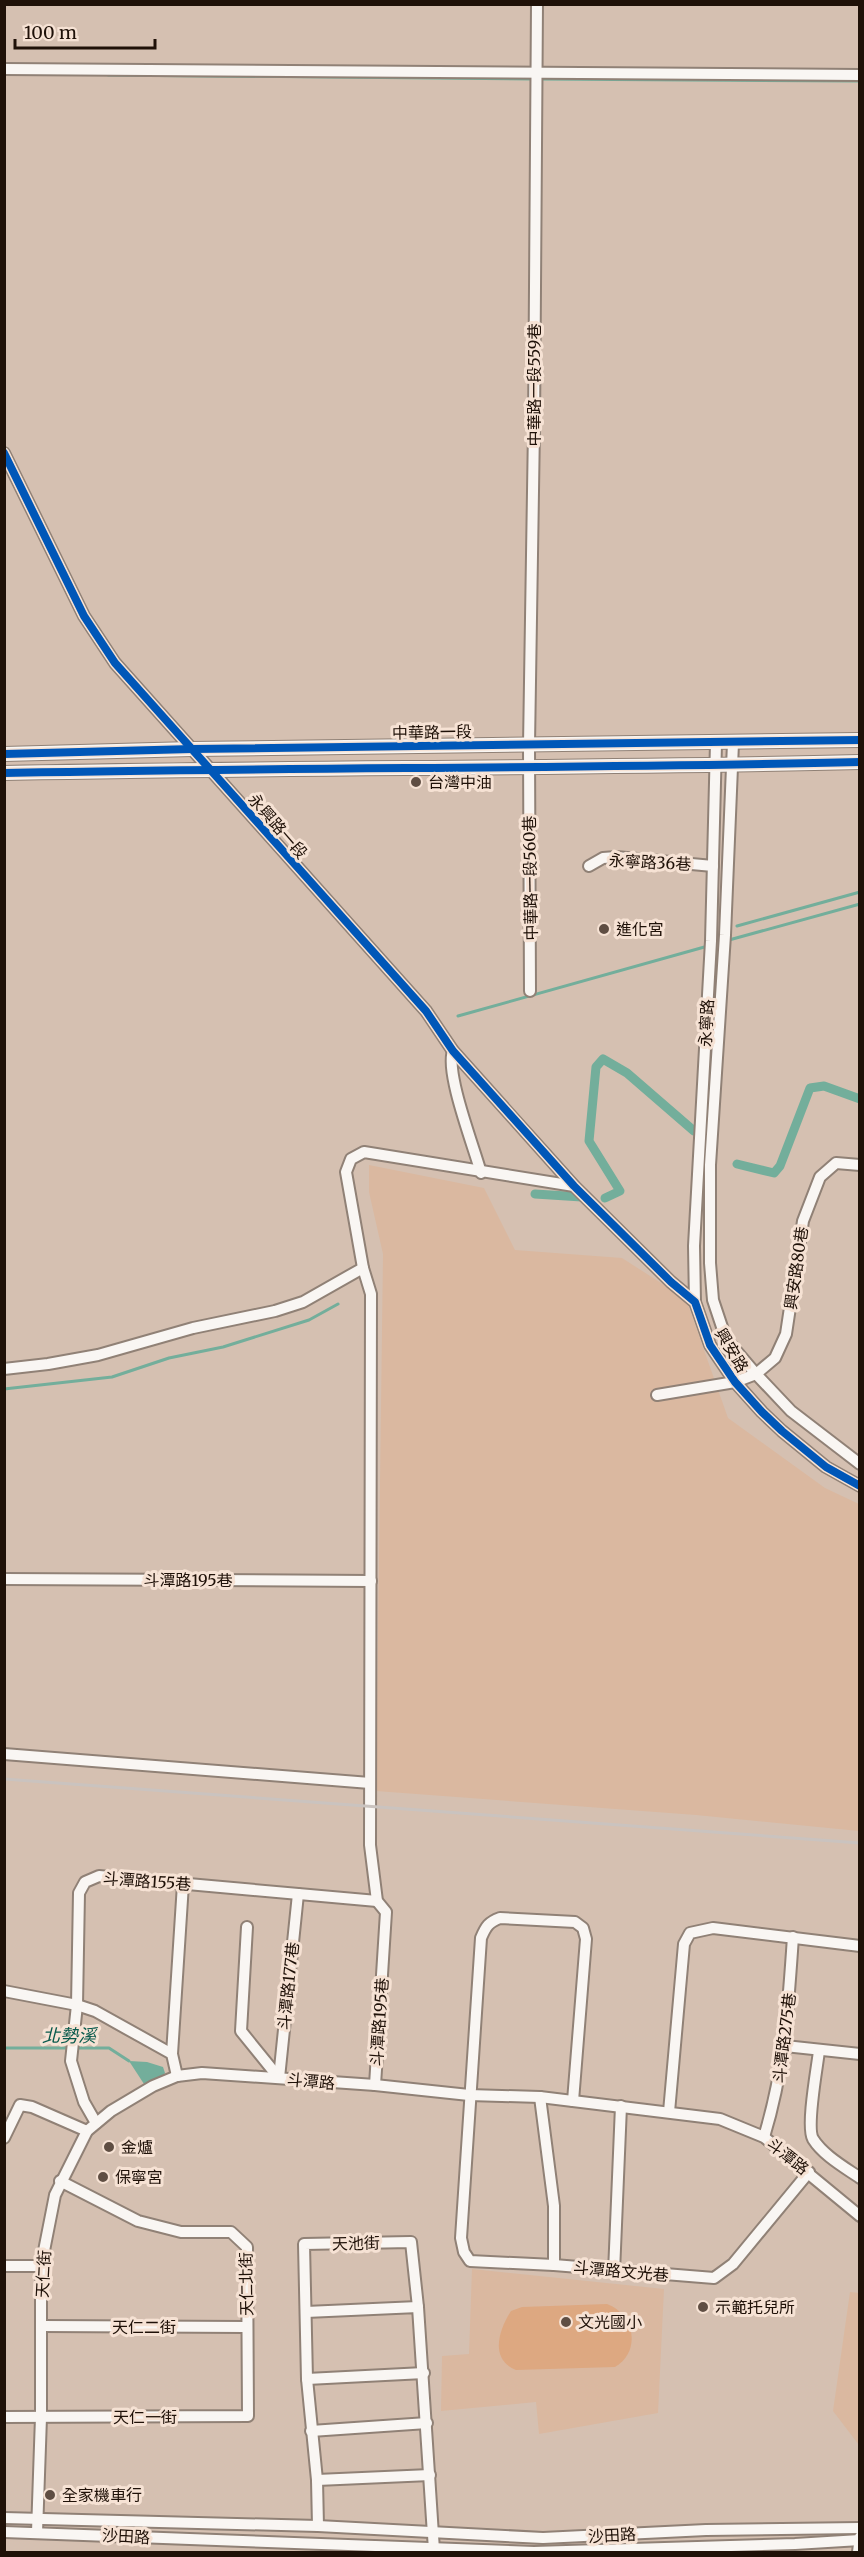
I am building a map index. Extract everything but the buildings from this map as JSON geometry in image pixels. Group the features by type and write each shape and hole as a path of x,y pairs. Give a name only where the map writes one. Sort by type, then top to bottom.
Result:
{"main road":[{"name":"中華路一段","path":"4,754 192,748 860,740"},
{"name":"中華路一段","path":"4,773 209,769 716,766 860,762"}],"street":[{"name":"中華路一段559巷","path":"529,766 537,4"},
{"path":"4,69 860,75"},
{"name":"永興路一段","path":"4,453 97,638 115,663 426,1011 453,1051 574,1186"},
{"name":"永寧路","path":"695,1302 696,1189 717,743"},
{"name":"永寧路","path":"713,1300 710,1263 711,1165 734,765 733,743"},
{"name":"中華路一段560巷","path":"529,766 530,991"},
{"name":"永寧路36巷","path":"589,866 603,858 616,857 713,866"},
{"path":"453,1051 450,1059 454,1082 481,1173 574,1186 671,1282 695,1302 713,1300"},
{"name":"斗潭路195巷","path":"375,2085 386,1912 377,1901 370,1845 371,1294 363,1268 346,1172 351,1159 364,1152 481,1173"},
{"name":"興安路80巷","path":"657,1395 735,1382 756,1374 775,1358 786,1335 803,1221 820,1177 836,1163 860,1165"},
{"path":"4,1369 98,1355 193,1328 275,1311 303,1302 363,1268"},
{"name":"興安路","path":"713,1300 726,1339 756,1374 791,1411 860,1464"},
{"name":"興安路","path":"695,1302 710,1345 735,1382 782,1431 826,1467 860,1486"},
{"name":"斗潭路195巷","path":"4,1579 371,1581"},
{"path":"4,1754 370,1783"},
{"name":"斗潭路155巷","path":"96,2123 84,2102 71,2061 77,2005 79,1893 85,1882 99,1876 377,1901"},
{"path":"177,2076 172,2054 183,1884"},
{"name":"斗潭路177巷","path":"279,2078 298,1894"},
{"path":"554,2265 470,2261 464,2252 461,2238 469,2095 482,1938 487,1924 500,1918 575,1922 583,1928 586,1939 573,2101"},
{"path":"247,1927 241,2031 279,2078"},
{"path":"669,2112 684,1944 690,1933 713,1928 860,1946"},
{"name":"斗潭路275巷","path":"764,2137 776,2098 785,2046 793,1937"},
{"path":"4,1991 77,2005 95,2011 172,2054"},
{"path":"785,2046 860,2054"},
{"path":"819,2051 811,2137 819,2147 860,2178"},
{"name":"斗潭路","path":"177,2076 202,2073 375,2085 469,2095 540,2097 720,2119 764,2137 858,2212"},
{"name":"天仁街","path":"37,2532 41,2417 41,2266 51,2212 60,2181 87,2131 136,2096 177,2076"},
{"name":"斗潭路文光巷","path":"540,2097 554,2206 554,2265 614,2272 714,2278 733,2264 809,2172"},
{"path":"4,2138 20,2105 32,2107 87,2131"},
{"path":"614,2272 621,2106"},
{"name":"天仁北街","path":"60,2181 138,2221 181,2232 231,2232 241,2239 247,2247 248,2416"},
{"name":"天池街","path":"318,2526 317,2480 310,2431 307,2379 304,2244 411,2242 424,2373 434,2550"},
{"path":"4,2266 41,2266"},
{"path":"306,2312 418,2307"},
{"name":"天仁二街","path":"42,2326 246,2327"},
{"path":"307,2379 424,2373"},
{"name":"天仁一街","path":"4,2417 248,2416"},
{"path":"310,2431 427,2423"},
{"path":"317,2480 430,2475"},
{"name":"沙田路","path":"4,2518 318,2526 543,2538 706,2530 860,2528"},
{"name":"沙田路","path":"4,2532 534,2552 859,2539"},
{"path":"858,2553 859,2539"},
{"path":"814,2553 823,2542"}],"shaded area":[{"path":"369,1165 484,1188 515,1250 622,1258 686,1299 728,1418 825,1488 859,1504 859,1831 696,1815 376,1791 383,1254 369,1192"},
{"name":"文光國小","path":"472,2269 664,2289 658,2413 539,2434 536,2402 441,2411 442,2356 469,2354"},
{"path":"850,2292 859,2293 859,2445 833,2411"},
{"path":"607,2304 623,2316 629,2324 631,2333 629,2352 624,2360 615,2367 516,2370 502,2359 499,2352 500,2335 511,2311 522,2307"}],"water":[{"path":"129,2061 147,2062 163,2067 165,2073 162,2078 144,2084"}],"waterway":[{"path":"108,75 534,79"},
{"path":"540,79 860,81"},
{"path":"737,926 860,892"},
{"path":"729,940 860,904"},
{"path":"458,1016 708,946"},
{"path":"605,1198 620,1191 589,1141 596,1067 603,1059 627,1073 694,1131"},
{"path":"737,1164 774,1173 780,1166 810,1088 824,1086 860,1099"},
{"path":"535,1194 582,1197"},
{"path":"4,1389 112,1377 169,1358 223,1347 309,1320 338,1304"},
{"name":"北勢溪","path":"4,2048 69,2048"},
{"name":"北勢溪","path":"75,2048 109,2048 129,2061"}],"railway":[{"path":"4,1779 860,1843"}],"cycle path":[{"path":"4,453 84,616 115,663 426,1011 453,1051 574,1186 671,1282 695,1302 710,1345 735,1382 762,1412 826,1467 860,1486"},
{"path":"4,754 192,749 860,740"},
{"path":"4,773 860,762"}],"place":[{"name":"台灣中油","path":"416,782"},
{"name":"進化宮","path":"604,929"},
{"name":"金爐","path":"109,2147"},
{"name":"保寧宮","path":"103,2177"},
{"name":"示範托兒所","path":"703,2307"},
{"name":"文光國小","path":"566,2322"},
{"name":"全家機車行","path":"50,2495"}]}
